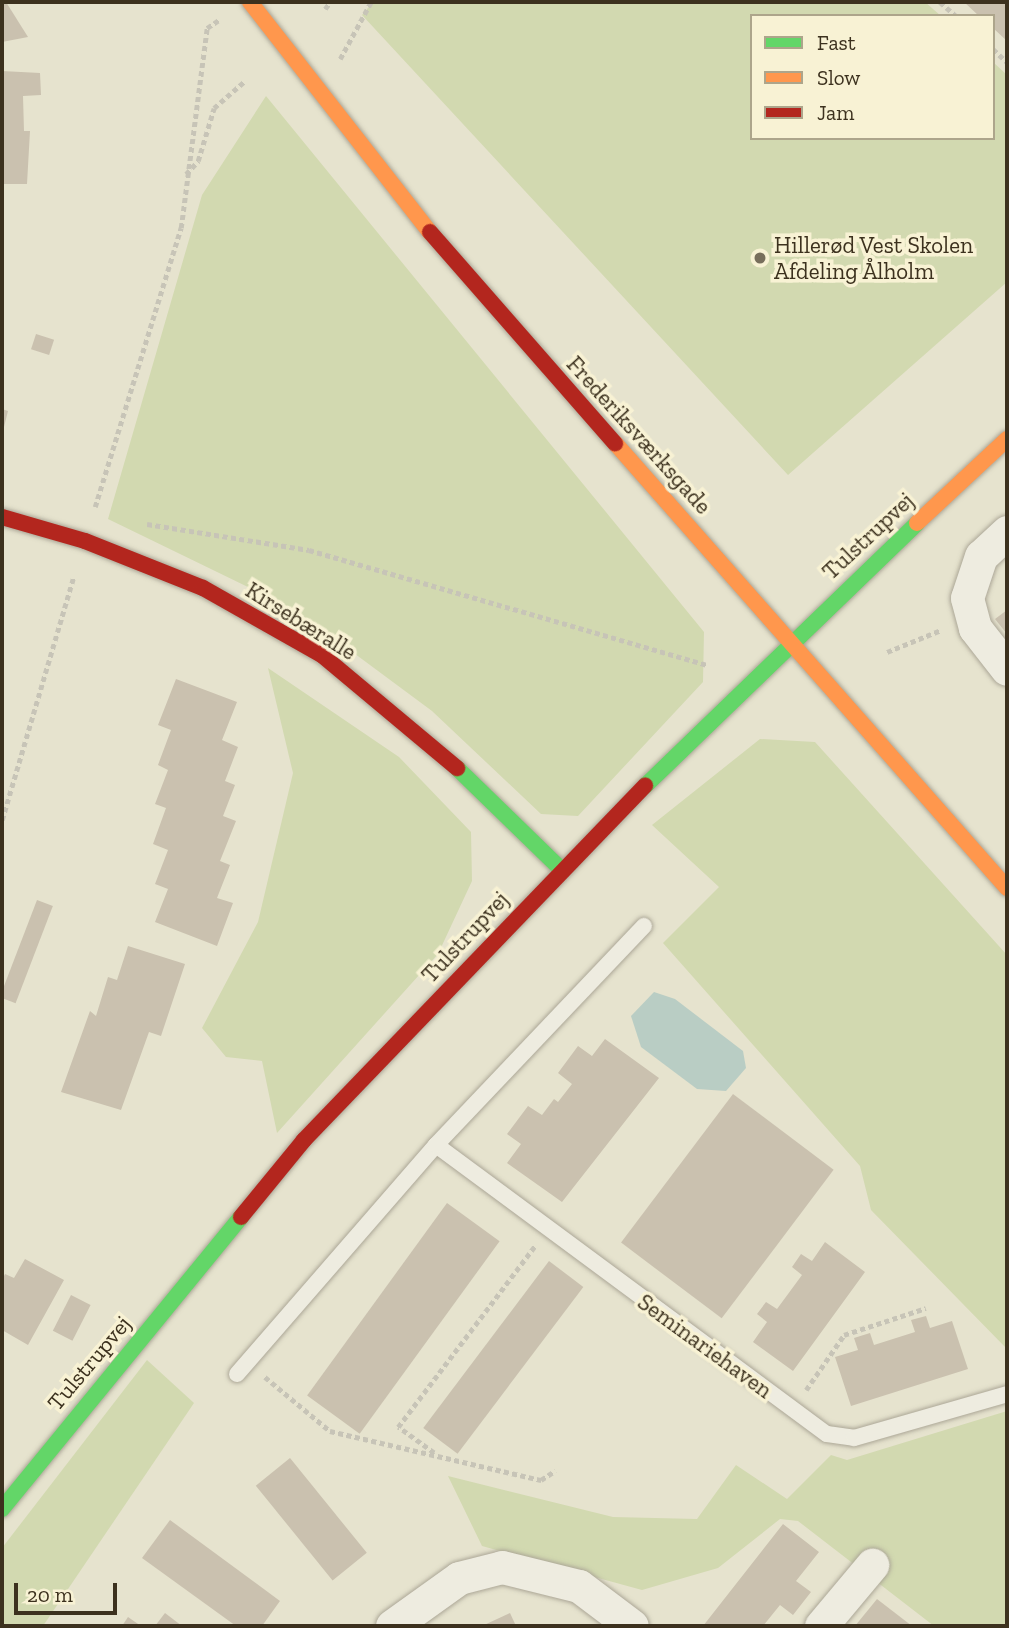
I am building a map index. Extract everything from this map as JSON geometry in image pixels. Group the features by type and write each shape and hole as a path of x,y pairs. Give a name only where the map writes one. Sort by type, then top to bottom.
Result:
{"street":[{"name":"Frederiksværksgade","path":"250,2 420,222 1007,888"},
{"name":"Tulstrupvej","path":"2,1509 304,1140 561,869 790,640 1007,439"},
{"name":"Kirsebæralle","path":"2,517 85,541 203,588 323,656 420,732 561,869"},
{"path":"1007,532 981,556 969,579 971,614 1007,669"},
{"path":"821,1626 872,1565"},
{"path":"392,1626 459,1578 502,1567 579,1586 632,1626"}],"lane":[{"path":"242,1368 436,1145 644,926"},
{"name":"Seminariehaven","path":"436,1145 827,1434 854,1438 1007,1394"}],"path":[{"path":"325,9 330,2"},
{"path":"338,67 371,2"},
{"path":"940,2 954,14"},
{"path":"2,820 181,228 185,175 206,28 227,15"},
{"path":"185,175 198,161 214,108 245,81"},
{"path":"142,524 321,553 708,665"},
{"path":"887,652 931,639 952,620 971,614"},
{"path":"437,1456 398,1427 547,1229"},
{"path":"792,1410 844,1335 926,1308"},
{"path":"242,1368 330,1431 541,1480 555,1471"}],"green space":[{"name":"Hillerød Vest Skolen Afdeling Ålholm","path":"373,2 925,2 939,14 750,14 750,140 995,140 995,64 1007,75 1007,282 788,475 362,15"},
{"path":"266,96 704,632 703,682 578,816 541,814 432,711 343,645 250,588 108,519 202,195"},
{"path":"268,668 399,757 471,832 472,881 438,954 277,1133 262,1061 226,1057 202,1028 258,922 293,773"},
{"path":"760,739 815,742 1007,955 1007,1349 871,1210 860,1166 663,943 719,887 652,825"},
{"path":"147,1360 194,1403 43,1626 2,1626 2,1548"},
{"path":"1007,1411 1007,1626 934,1626 798,1521 780,1519 718,1568 642,1590 482,1546 448,1476 613,1517 697,1519 736,1465 787,1499 831,1455 847,1460"}],"shaded area":[{"path":"654,992 675,999 743,1051 746,1068 726,1091 697,1089 641,1047 631,1016"}],"building":[{"path":"2,2 6,2 28,37 2,42"},
{"path":"964,2 1007,2 1007,41 995,30 995,14 977,14"},
{"path":"2,71 40,73 41,95 23,96 24,131 30,131 27,184 3,184"},
{"path":"36,334 54,340 49,355 31,349"},
{"path":"2,409 8,411 3,431 2,431"},
{"path":"1007,610 1007,634 995,619"},
{"path":"176,679 237,702 222,740 238,747 225,781 235,785 223,816 236,821 220,861 230,865 217,898 233,903 217,946 155,922 168,889 155,884 168,850 153,844 166,808 155,804 168,770 158,765 171,730 158,725"},
{"path":"37,900 53,906 16,1003 2,998 2,991"},
{"path":"128,946 185,964 161,1036 149,1032 121,1110 61,1092 90,1011 96,1016 108,977 117,980"},
{"path":"605,1039 659,1078 562,1202 507,1163 521,1144 507,1134 528,1106 542,1115 554,1099 558,1102 572,1084 558,1073 578,1046 592,1056"},
{"path":"733,1094 834,1170 722,1318 621,1243"},
{"path":"447,1203 500,1241 360,1434 307,1396"},
{"path":"825,1242 865,1272 793,1371 753,1342 767,1322 757,1314 766,1302 777,1309 802,1275 792,1267 801,1254 812,1261"},
{"path":"25,1259 64,1280 28,1345 2,1330 2,1280 5,1274 14,1278"},
{"path":"549,1261 583,1287 458,1454 423,1428"},
{"path":"71,1295 91,1305 72,1341 53,1331"},
{"path":"926,1316 930,1328 952,1321 968,1369 851,1406 835,1357 858,1350 854,1338 870,1333 874,1345 915,1332 911,1320"},
{"path":"290,1458 367,1553 333,1581 256,1486"},
{"path":"170,1520 280,1601 262,1626 236,1626 142,1558"},
{"path":"783,1524 819,1552 796,1581 811,1592 793,1615 780,1605 763,1626 703,1626"},
{"path":"877,1599 912,1626 855,1626"},
{"path":"165,1613 182,1626 155,1626"},
{"path":"510,1613 516,1626 482,1626"},
{"path":"128,1617 141,1626 122,1626"}],"traffic: fast":[{"path":"645,786 917,523"},
{"path":"457,768 561,869"},
{"path":"2,1509 241,1217"}],"traffic: slow":[{"path":"250,2 430,232"},
{"path":"917,523 1007,439"},
{"path":"615,443 1007,888"}],"traffic: jam":[{"path":"430,232 615,443"},
{"path":"2,517 85,541 203,588 323,656 457,768"},
{"path":"241,1217 304,1140 645,786"}],"place":[{"name":"Hillerød Vest Skolen Afdeling Ålholm","path":"760,258"}]}
